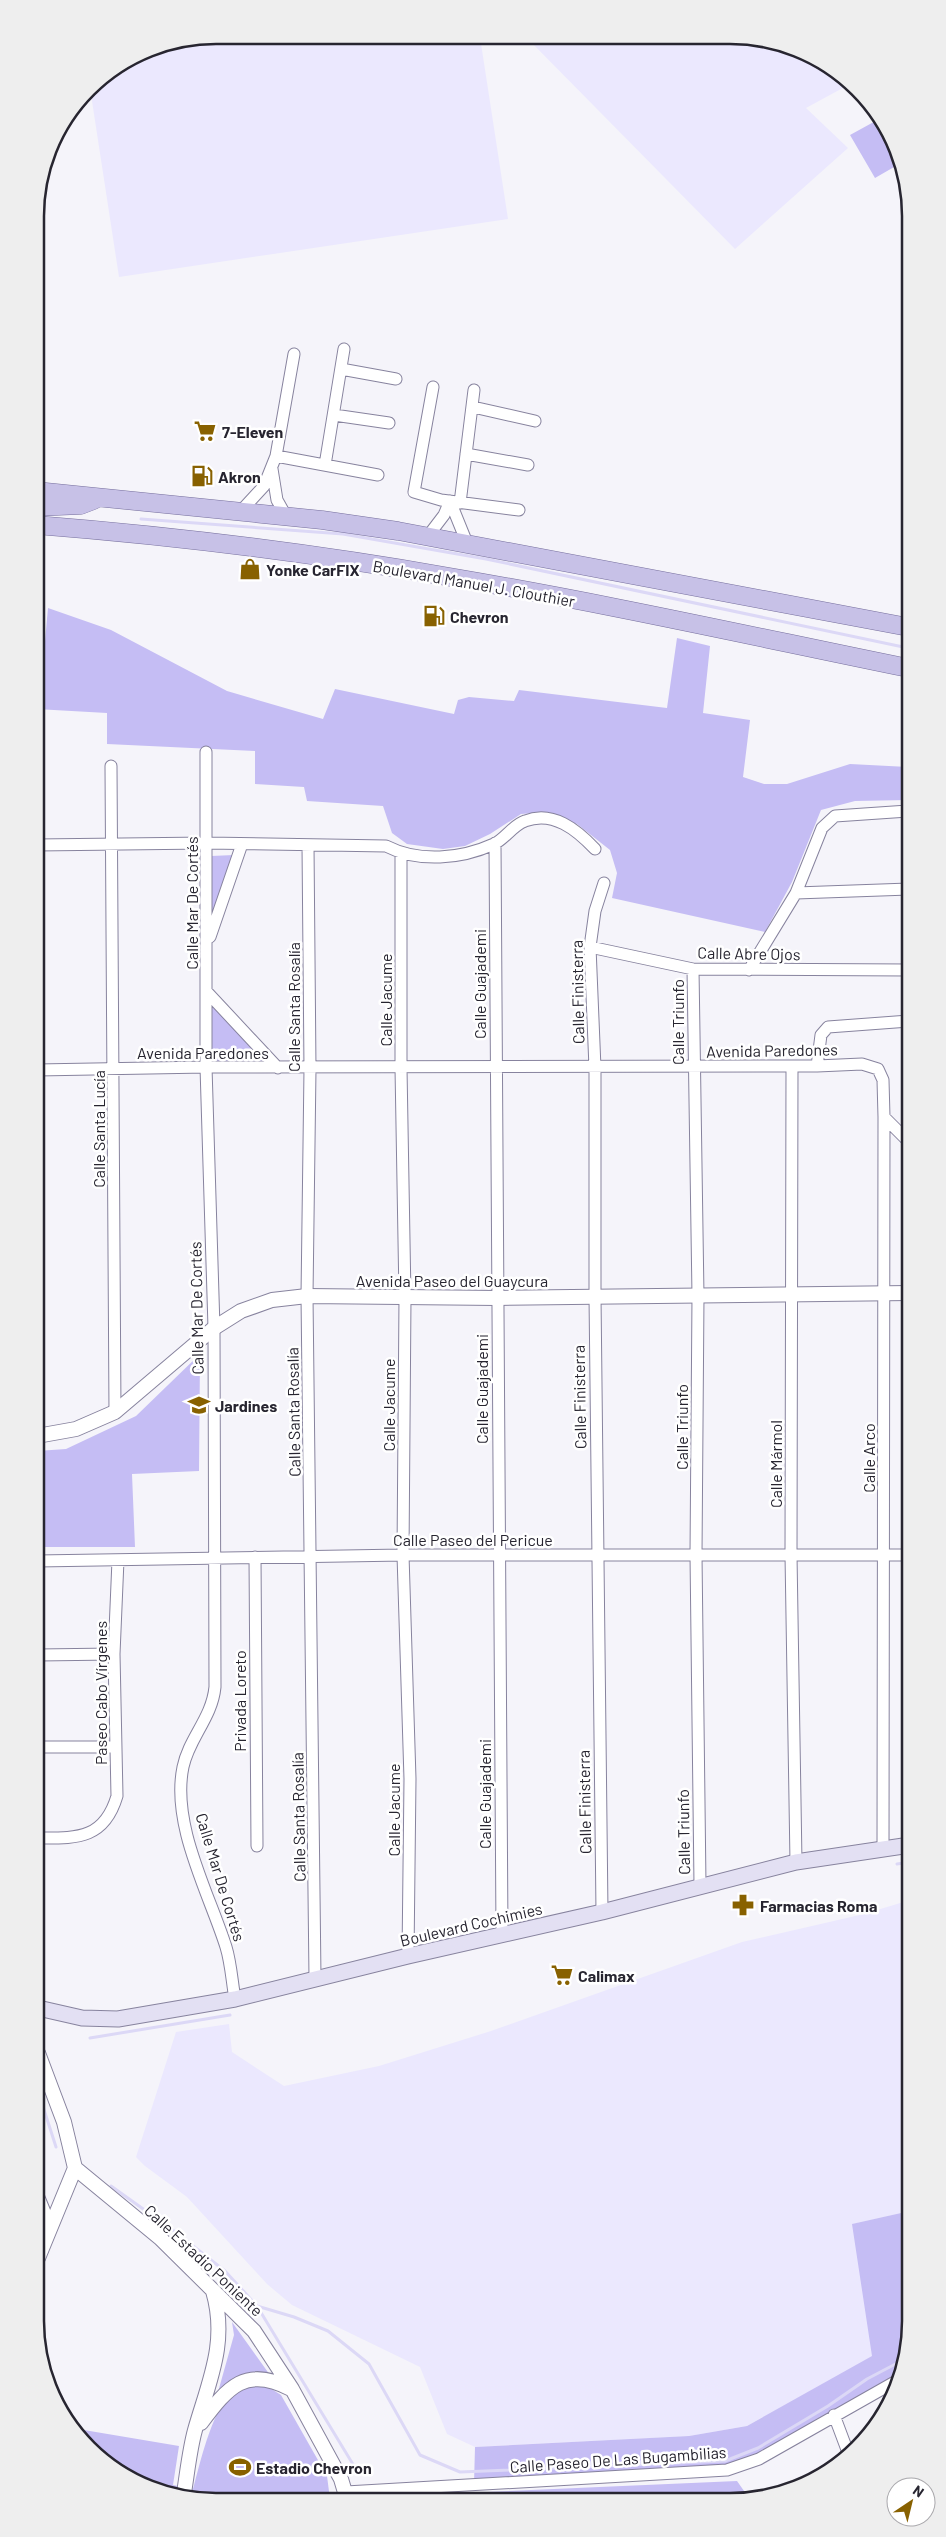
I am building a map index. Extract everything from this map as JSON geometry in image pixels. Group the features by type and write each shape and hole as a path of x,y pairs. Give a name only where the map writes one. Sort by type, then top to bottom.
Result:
{"main road":[{"path":"44,492 103,496 286,516 428,536 902,626"},
{"path":"44,507 81,505 103,496"},
{"name":"Boulevard Manuel J. Clouthier","path":"44,526 106,530 262,548 450,577 902,667"},
{"name":"Boulevard Cochimies","path":"44,2009 82,2018 118,2019 236,1999 315,1978 602,1912 700,1885 796,1862 902,1846"}],"street":[{"path":"325,465 344,349"},
{"path":"240,512 264,486 274,462 294,354"},
{"path":"341,369 396,379"},
{"path":"433,387 414,492 418,495 455,502 519,510"},
{"path":"428,536 455,502 466,454 474,390"},
{"path":"473,407 535,421"},
{"path":"334,415 389,424"},
{"path":"466,454 528,464"},
{"path":"274,462 325,465 378,476"},
{"path":"274,462 277,500 286,516"},
{"path":"455,502 467,543"},
{"name":"Calle Mar De Cortés","path":"206,752 206,1068 214,1328 214,1699 202,1728 192,1743 183,1768 182,1799 188,1835 226,1948 236,1999"},
{"name":"Calle Santa Lucía","path":"111,766 115,1412"},
{"path":"749,970 796,893 822,828 835,816 902,810"},
{"path":"44,845 112,846 207,843 386,846 401,854 445,857 494,844 524,821 546,818 575,829 595,849"},
{"path":"207,945 242,844"},
{"name":"Calle Guajademi","path":"494,844 502,1934"},
{"name":"Calle Santa Rosalía","path":"308,845 310,1069 307,1296 312,1557 315,1978"},
{"name":"Calle Jacume","path":"401,854 401,1068 405,1298 403,1555 410,1779 408,1956"},
{"name":"Calle Finisterra","path":"602,1912 594,1296 595,1068 590,947 595,911 604,883"},
{"path":"796,893 902,889"},
{"name":"Calle Abre Ojos","path":"590,947 693,969 902,970"},
{"name":"Calle Triunfo","path":"693,969 698,1296 696,1554 700,1885"},
{"path":"207,992 278,1068"},
{"path":"817,1066 821,1035 828,1027 902,1022"},
{"name":"Avenida Paredones","path":"44,1070 595,1068 862,1064 878,1069"},
{"name":"Calle Mármol","path":"792,1066 791,1555 796,1862"},
{"name":"Calle Arco","path":"878,1069 883,1080 884,1117 885,1555 883,1849"},
{"path":"884,1117 902,1135"},
{"name":"Avenida Paseo del Guaycura","path":"44,1435 76,1429 115,1412 214,1328 257,1304 307,1296 497,1298 902,1293"},
{"name":"Calle Paseo del Pericue","path":"44,1560 499,1554 902,1555"},
{"name":"Privada Loreto","path":"255,1557 257,1846"},
{"name":"Paseo Cabo Vírgenes","path":"44,1838 79,1838 92,1832 103,1822 114,1806 117,1796 114,1654 118,1560"},
{"path":"44,1654 114,1654"},
{"path":"44,1747 116,1747"},
{"path":"44,2072 64,2122 75,2168 44,2241"},
{"name":"Calle Estadio Poniente","path":"75,2168 160,2238 254,2332 292,2389 346,2493"},
{"path":"44,2210 50,2224"},
{"path":"185,2490 195,2431 215,2365 220,2332 218,2309 212,2288"},
{"path":"195,2431 220,2398 235,2384 246,2380 264,2378 292,2389"},
{"name":"Calle Paseo De Las Bugambilias","path":"377,2493 727,2470 759,2459 890,2385"},
{"path":"834,2416 846,2448"}],"shaded area":[{"path":"481,44 508,219 119,277 91,97 120,73 160,53 193,45"},
{"path":"533,44 742,44 764,47 806,61 845,87 806,108 848,148 735,249"},
{"path":"874,122 889,150 895,167 875,178 850,135"},
{"path":"48,608 111,630 227,691 323,719 335,689 454,714 458,700 469,697 514,701 519,690 667,708 677,638 710,646 703,713 750,720 743,777 764,784 787,784 850,764 902,767 902,800 855,801 821,810 792,882 765,932 612,898 617,873 610,850 577,824 547,812 521,814 490,834 465,846 443,849 407,844 392,833 383,806 307,801 304,787 255,784 255,751 107,744 107,713 44,709 45,641"},
{"path":"234,855 212,922 211,856"},
{"path":"211,1005 266,1062 212,1062"},
{"path":"200,1354 199,1471 132,1474 135,1547 44,1547 44,1451 66,1449 136,1416"},
{"path":"902,1902 902,2213 853,2224 873,2356 747,2426 689,2436 475,2447 447,2434 420,2367 292,2305 267,2284 187,2197 145,2166 136,2157 176,2032 229,2024 232,2052 284,2086 379,2066 491,2031 742,1942 864,1914"},
{"path":"902,2213 902,2333 899,2355 890,2384 727,2470 474,2484 475,2447 689,2436 747,2426 872,2356 852,2224"},
{"path":"232,2322 270,2375 239,2377 218,2392 234,2335"},
{"path":"262,2383 281,2395 327,2476 329,2493 204,2493 182,2490 160,2484 130,2470 111,2458 82,2430 179,2446 173,2485 193,2489 207,2440 217,2414 229,2395 244,2386"},
{"path":"737,2481 745,2493 742,2493 463,2493"}],"waterway":[{"path":"141,519 343,534 486,559 902,647"},
{"path":"897,1864 902,1863"},
{"path":"90,2038 230,2015"},
{"path":"44,2110 56,2147"},
{"path":"111,2186 174,2231 225,2271 257,2306 294,2317 328,2331 369,2364 420,2455 460,2472 725,2461 758,2448 828,2406 867,2379 897,2363"},
{"path":"257,2306 354,2466"}],"place":[{"name":"7-Eleven","path":"205,431"},
{"name":"Akron","path":"202,476"},
{"name":"Yonke CarFIX","path":"250,569"},
{"name":"Chevron","path":"434,616"},
{"name":"Jardines","path":"199,1405"},
{"name":"Farmacias Roma","path":"743,1905"},
{"name":"Calimax","path":"562,1975"},
{"name":"Estadio Chevron","path":"240,2467"}]}
